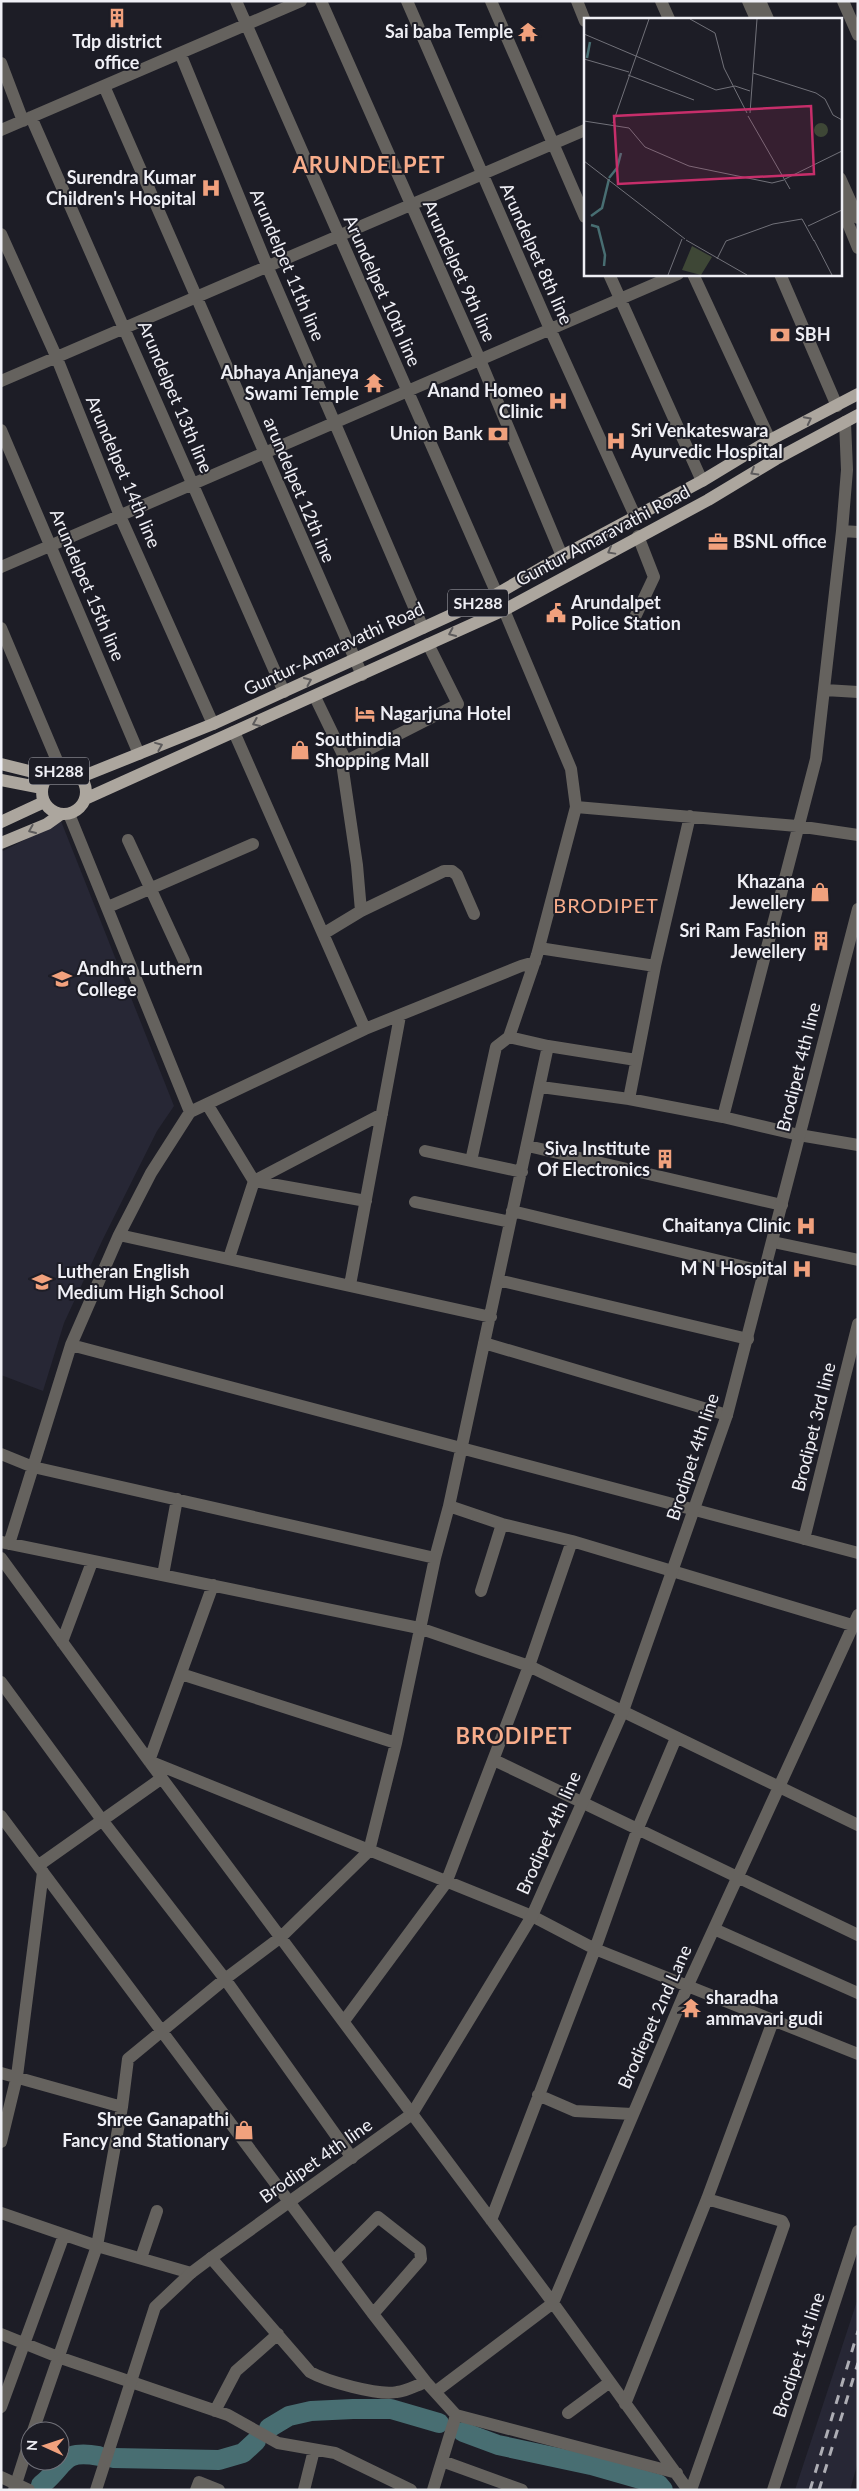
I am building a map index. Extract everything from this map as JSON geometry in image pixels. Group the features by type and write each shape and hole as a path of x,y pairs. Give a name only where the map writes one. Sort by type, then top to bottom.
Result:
{"main road":[{"name":"Guntur-Amaravathi Road","path":"81,777 213,724 497,594 562,556 702,482 770,440 858,394"},
{"name":"Guntur Amaravathi Road","path":"85,799 315,697 504,610 638,536 708,500 776,459 858,415"},
{"name":"SH288","path":"1,764 49,776"},
{"name":"SH288","path":"62,770 75,772 81,777 86,791 82,806 65,814 54,812 44,802 42,788 49,776 62,770"},
{"name":"SH288","path":"1,780 42,788"},
{"path":"1,822 44,802"},
{"path":"1,844 65,814"}],"street":[{"name":"Arundelpet 10th line","path":"236,1 504,610 571,769 576,807"},
{"path":"1,130 301,1"},
{"name":"Arundelpet 9th line","path":"321,1 480,360 562,556"},
{"name":"Arundelpet 8th line","path":"407,1 481,174 636,518"},
{"path":"492,1 584,215"},
{"path":"577,1 584,18"},
{"path":"661,1 668,18"},
{"path":"748,1 756,18"},
{"path":"760,1 768,18"},
{"path":"843,1 858,35"},
{"name":"Arundelpet 11th line","path":"180,53 268,268 336,422 423,628"},
{"name":"Arundelpet 13th line","path":"1,63 126,327 284,692"},
{"name":"arundelpet 12th ine","path":"104,86 353,661 362,675"},
{"path":"1,381 195,297 268,268 584,130"},
{"path":"842,184 858,248"},
{"path":"847,199 858,218"},
{"name":"Arundelpet 14th line","path":"1,234 56,356 120,516 213,724"},
{"path":"610,275 702,482"},
{"path":"1,566 52,546 193,483 676,275"},
{"path":"693,275 770,440"},
{"path":"780,275 837,406"},
{"path":"723,1117 797,826 816,759 842,531 847,470 845,422"},
{"name":"Arundelpet 15th line","path":"1,430 139,754"},
{"path":"842,531 858,532"},
{"path":"636,615 654,577 638,536"},
{"path":"1,628 62,770"},
{"path":"346,761 458,704 428,644"},
{"path":"825,690 858,692"},
{"path":"315,697 346,761 343,770 357,865 361,911"},
{"path":"234,732 365,1029"},
{"path":"470,1161 496,1047 509,1037 534,962 576,807 797,826 858,835"},
{"path":"65,814 108,907 190,1112"},
{"path":"629,1099 655,966 690,816"},
{"path":"128,840 184,961"},
{"path":"108,907 253,844"},
{"path":"323,934 361,911 444,871 452,871 457,875 474,914"},
{"name":"Brodipet 4th line","path":"96,2490 155,2307 191,2273 412,2114 532,1916 623,1711 727,1415 858,909"},
{"path":"538,948 655,966"},
{"path":"534,962 365,1029 190,1112 151,1173 119,1235 71,1345 33,1467 5,1543 420,1628 530,1666 858,1825"},
{"path":"350,1285 400,1016"},
{"path":"509,1037 548,1046 636,1060"},
{"path":"36,2421 97,2246 122,2107 128,2059 225,1979 281,1937 369,1851 396,1743 435,1558 449,1506 548,1046"},
{"path":"540,1087 629,1099 723,1117 799,1135 858,1145"},
{"path":"207,1104 254,1181 366,1201"},
{"path":"229,1258 254,1181 382,1114"},
{"path":"528,1146 782,1205"},
{"path":"425,1151 522,1172"},
{"path":"414,1202 511,1217 765,1272"},
{"path":"119,1235 490,1317"},
{"path":"773,1242 858,1260"},
{"path":"498,1280 748,1339"},
{"name":"Brodipet 3rd line","path":"804,1539 858,1324"},
{"path":"484,1343 727,1415"},
{"path":"71,1345 858,1553"},
{"path":"1,1454 33,1467 435,1558"},
{"path":"163,1576 177,1500"},
{"path":"449,1506 502,1524 855,1620"},
{"path":"481,1591 502,1524"},
{"path":"344,2021 446,1882 530,1666 572,1542"},
{"path":"1,1558 149,1761 344,2021 690,2490"},
{"path":"62,1642 92,1562"},
{"path":"149,1761 213,1585"},
{"name":"Brodiepet 2nd Lane","path":"553,2303 688,1985 739,1878 778,1787 855,1620"},
{"path":"181,1674 396,1743"},
{"path":"1,1682 102,1820 225,1979 352,2158"},
{"path":"490,2220 595,1949 638,1828 676,1738"},
{"path":"494,1760 858,1935"},
{"path":"149,1761 532,1916 595,1949 858,2054"},
{"path":"1,2142 17,2076 41,1869 102,1820 162,1778"},
{"path":"1,1816 373,2314 426,2382 456,2414 677,2473"},
{"path":"714,1929 858,1994"},
{"path":"625,2404 707,2199 773,2020"},
{"path":"1,2072 122,2107"},
{"path":"538,2095 575,2111 632,2114"},
{"path":"690,2490 784,2225 782,2221 707,2199"},
{"path":"141,2258 157,2211"},
{"path":"2,2214 97,2246 191,2273"},
{"path":"334,2261 378,2217 420,2250 421,2259 373,2314"},
{"name":"Brodipet 1st line","path":"773,2490 858,2231"},
{"path":"1,2407 64,2235"},
{"path":"212,2258 310,2372 325,2379 371,2390 396,2393 426,2382"},
{"path":"435,2392 553,2303"},
{"path":"1,2334 130,2382 228,2415 278,2443 335,2453 411,2490"},
{"path":"215,2411 236,2371 278,2334"},
{"path":"568,2413 610,2382"},
{"path":"433,2490 456,2414"},
{"path":"304,2490 314,2450"},
{"path":"442,2461 522,2490"},
{"path":"15,2487 20,2471"},
{"path":"1,2477 15,2487 29,2490"},
{"path":"196,2490 199,2482 219,2490"}],"shaded area":[{"path":"61,821 174,1106 157,1131 102,1241 64,1323 43,1391 1,1375 1,852"},
{"path":"858,2298 858,2462 850,2490 795,2490"}],"waterway":[{"path":"269,2428 289,2416 311,2411 353,2409 391,2409 439,2423"},
{"path":"463,2432 498,2445 591,2465 658,2484 663,2490"},
{"path":"113,2458 219,2460 243,2453 256,2441"},
{"path":"41,2485 70,2457 86,2454 99,2456"}],"railway":[{"path":"810,2490 858,2331"},
{"path":"819,2490 858,2363"}],"place":[{"name":"Tdp district office","path":"117,18"},
{"name":"Sai baba Temple","path":"528,32"},
{"name":"Surendra Kumar Children's Hospital","path":"211,188"},
{"name":"SBH","path":"780,335"},
{"name":"Abhaya Anjaneya Swami Temple","path":"374,383"},
{"name":"Anand Homeo Clinic","path":"558,401"},
{"name":"Union Bank","path":"498,434"},
{"name":"Sri Venkateswara Ayurvedic Hospital","path":"616,441"},
{"name":"BSNL office","path":"718,542"},
{"name":"Arundalpet Police Station","path":"556,613"},
{"name":"Nagarjuna Hotel","path":"365,714"},
{"name":"Southindia Shopping Mall","path":"300,750"},
{"name":"Khazana Jewellery","path":"820,892"},
{"name":"Sri Ram Fashion Jewellery","path":"821,941"},
{"name":"Andhra Luthern College","path":"62,979"},
{"name":"Siva Institute Of Electronics","path":"665,1159"},
{"name":"Chaitanya Clinic","path":"806,1226"},
{"name":"M N Hospital","path":"802,1269"},
{"name":"Lutheran English Medium High School","path":"42,1282"},
{"name":"sharadha ammavari gudi","path":"691,2008"},
{"name":"Shree Ganapathi Fancy and Stationary","path":"244,2130"}],"district":[{"name":"ARUNDELPET","path":"369,165"},
{"name":"BRODIPET","path":"606,906"},
{"name":"BRODIPET","path":"514,1736"}]}
